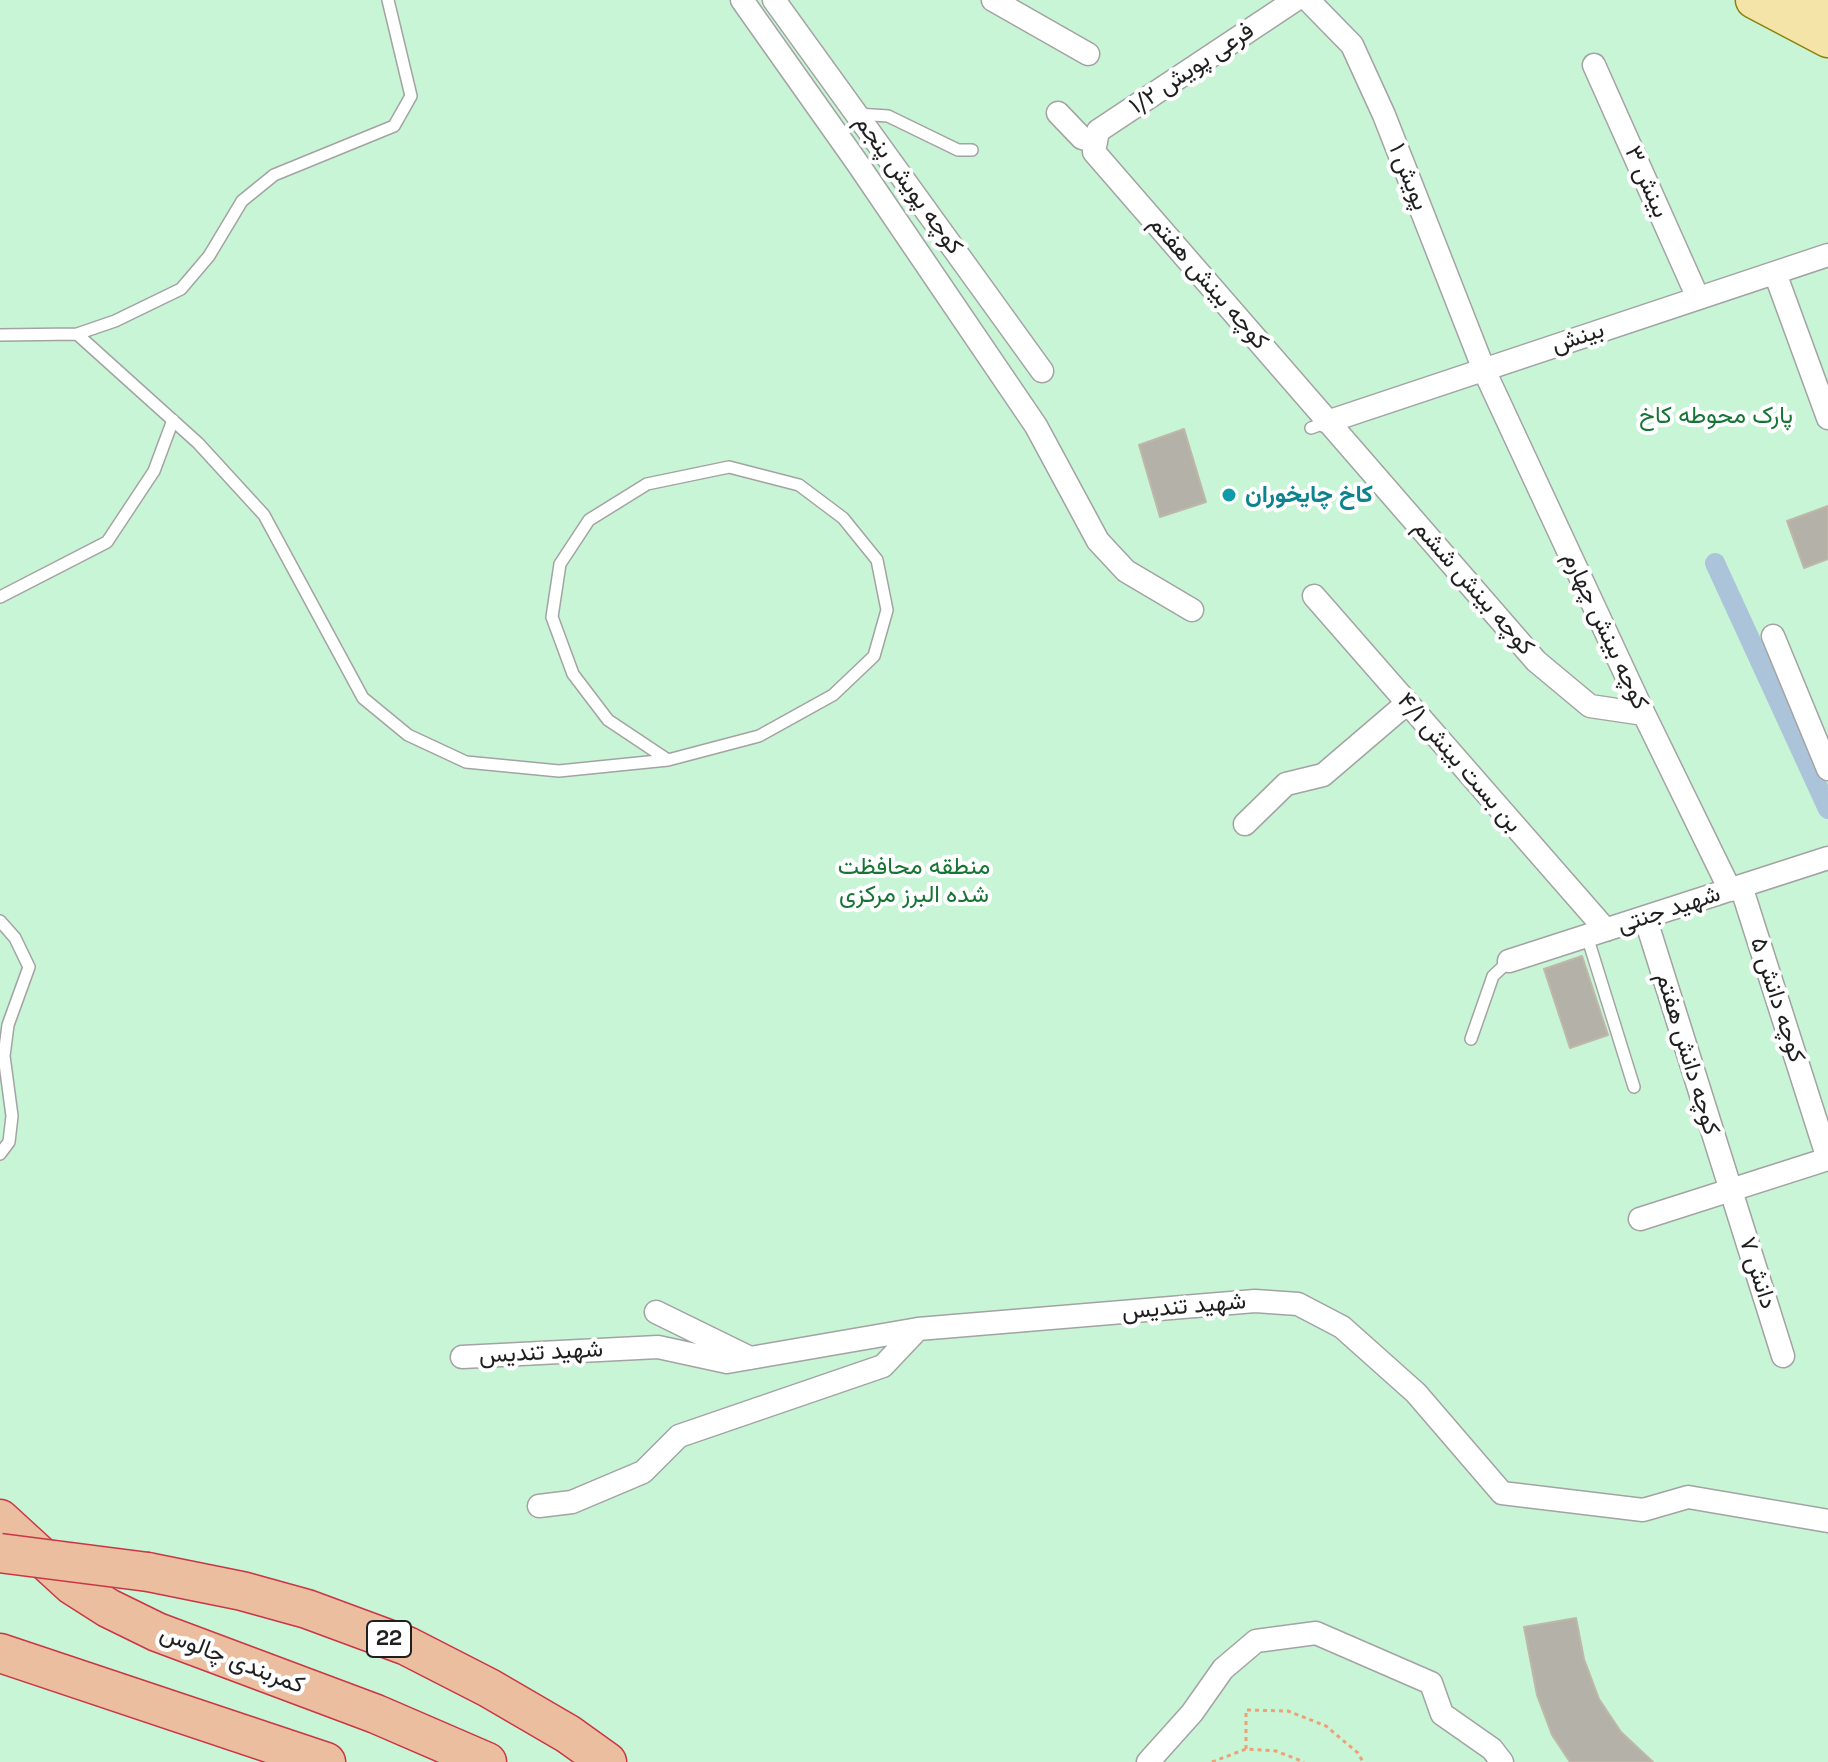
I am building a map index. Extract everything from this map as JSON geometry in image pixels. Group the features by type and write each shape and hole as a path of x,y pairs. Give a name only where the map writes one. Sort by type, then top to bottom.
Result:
{"highway":[{"name":"کمربندی چالوس","path":"0,1519 72,1585 108,1608 157,1632 376,1714 487,1762"},
{"name":"22","path":"0,1553 148,1572 229,1588 307,1609 407,1646 489,1688 568,1734 607,1762"},
{"path":"0,1653 326,1762"}],"main road":[{"path":"1754,0 1828,39"},
{"path":"1811,0 1828,9"}],"street":[{"path":"742,0 1036,426 1098,541 1126,571 1192,610"},
{"name":"کوچه پویش پنجم","path":"774,0 1042,371"},
{"path":"993,0 1088,54"},
{"name":"فرعی پویش ۱/۲","path":"1096,142 1098,131 1295,0"},
{"name":"پویش ۱","path":"1308,0 1352,45 1384,115 1484,370"},
{"name":"بینش ۳","path":"1594,65 1698,298"},
{"path":"1058,113 1082,138 1096,142"},
{"name":"کوچه بینش هفتم","path":"1096,142 1094,152 1319,425"},
{"name":"بینش","path":"1319,425 1828,255"},
{"path":"1775,273 1828,418"},
{"name":"کوچه بینش چهارم","path":"1484,370 1644,714 1736,888"},
{"name":"کوچه بینش ششم","path":"1319,425 1536,661 1590,706 1644,714"},
{"name":"بن بست بینش ۴/۱","path":"1314,596 1596,933"},
{"path":"1773,636 1828,769"},
{"path":"1245,824 1286,784 1323,775 1406,704"},
{"name":"شهید جنتی","path":"1509,961 1828,858"},
{"name":"کوچه دانش ۵","path":"1736,888 1828,1159"},
{"name":"کوچه دانش هفتم","path":"1645,917 1730,1190"},
{"path":"1640,1219 1828,1159"},
{"name":"دانش ۷","path":"1730,1190 1783,1356"},
{"name":"شهید تندیس","path":"462,1357 658,1347 727,1362 918,1329 1255,1301 1298,1304 1342,1327 1416,1393 1502,1493 1643,1510 1688,1497 1828,1521"},
{"path":"656,1312 750,1358"},
{"path":"539,1506 572,1502 643,1472 679,1436 883,1366 918,1329"},
{"path":"1148,1762 1192,1713 1223,1669 1256,1641 1316,1633 1431,1683 1442,1714 1492,1749 1502,1762"}],"lane":[{"path":"0,335 77,334 115,321 181,289 209,256 242,201 274,175 394,126 411,96 388,0"},
{"path":"857,114 888,116 958,150 972,150"},
{"path":"77,334 173,420 264,515 363,698 408,735 466,762 559,771 668,760 759,736 833,695 874,656 887,610 877,560 843,518 799,485 729,467 647,484 589,520 560,564 552,617 573,674 608,720 668,760"},
{"path":"0,597 107,542 154,471 173,420"},
{"path":"0,921 15,938 29,967 8,1025 4,1056 12,1116 9,1142 0,1154"},
{"path":"1596,933 1634,1087"},
{"path":"1471,1039 1493,976 1509,961"}],"path":[{"path":"1246,1749 1246,1710 1288,1711 1326,1726 1358,1753 1363,1762"},
{"path":"1212,1762 1246,1749 1276,1751 1304,1762"}],"green space":[{"name":"منطقه محافظت شده البرز مرکزی","path":"0,0 1828,0 1828,1762 0,1762"}],"building":[{"path":"1184,429 1206,502 1160,517 1139,445"},
{"path":"1828,506 1828,559 1804,568 1787,521"},
{"path":"1582,956 1608,1035 1570,1048 1544,969"},
{"path":"1576,1618 1584,1659 1599,1699 1621,1732 1653,1762 1570,1762 1552,1735 1537,1695 1524,1627"}],"waterway":[{"path":"1715,563 1828,809"}],"place":[{"name":"کاخ چایخوران","path":"1229,495"}],"park label":[{"name":"پارک محوطه کاخ","path":"1716,416"}]}
